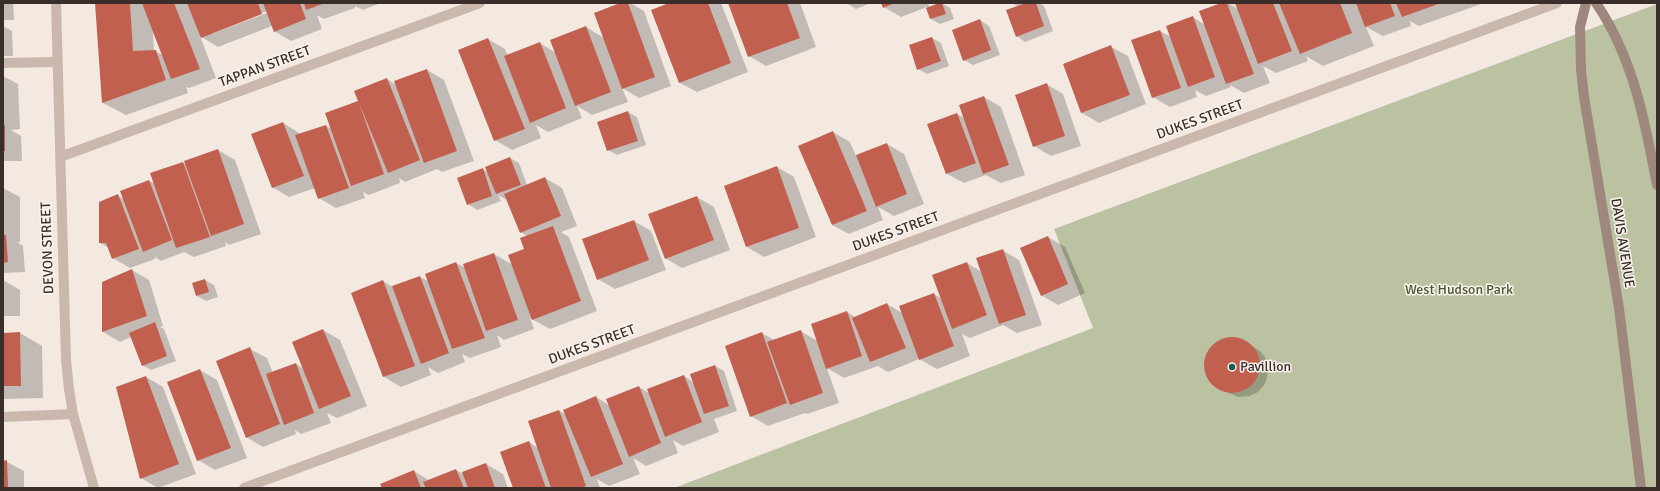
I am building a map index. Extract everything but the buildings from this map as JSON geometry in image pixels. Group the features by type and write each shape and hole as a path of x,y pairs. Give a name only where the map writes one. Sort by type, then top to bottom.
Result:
{"street":[{"name":"DEVON STREET","path":"56,3 66,360 73,414 94,488"},
{"name":"TAPPAN STREET","path":"60,157 480,3"},
{"name":"DUKES STREET","path":"244,488 1557,3"},
{"name":"DAVIS AVENUE","path":"1586,3 1580,27 1581,70 1584,97 1618,301 1641,488"},
{"path":"1596,3 1606,18 1622,49 1640,100 1657,185"},
{"path":"3,63 57,62"},
{"path":"3,417 73,414"}],"green space":[{"name":"West Hudson Park","path":"1657,4 1657,488 674,488 1093,328 1054,229"}],"place":[{"name":"Pavillion","path":"1232,367"}]}
